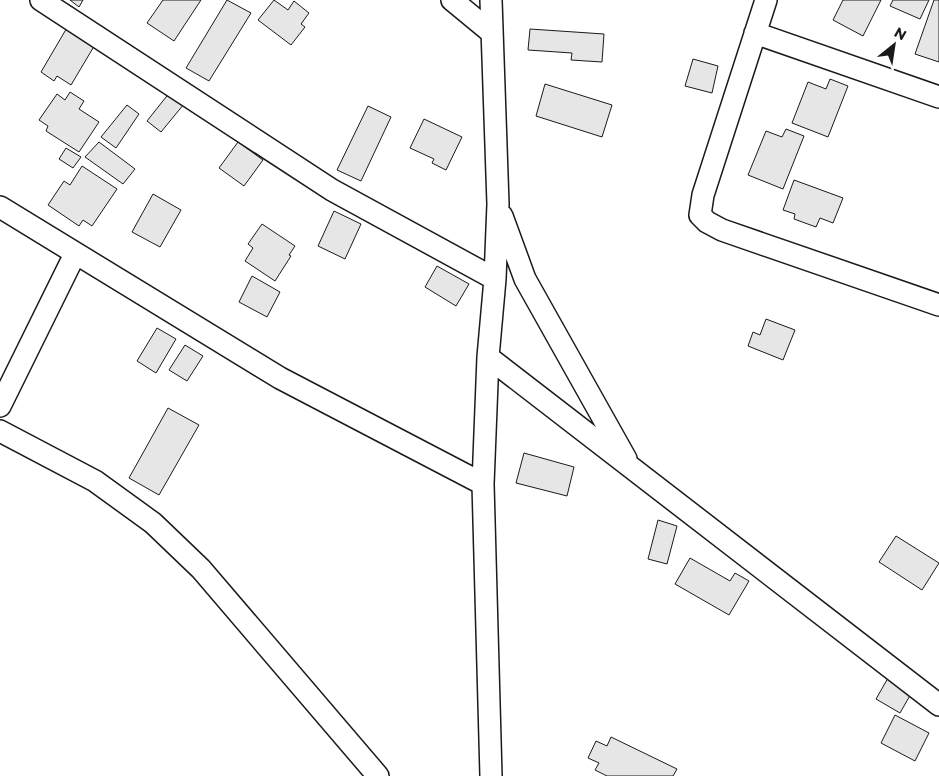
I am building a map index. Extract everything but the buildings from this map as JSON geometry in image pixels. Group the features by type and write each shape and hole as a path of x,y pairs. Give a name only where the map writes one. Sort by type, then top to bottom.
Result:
{"street":[{"path":"41,0 332,190 496,279"},
{"path":"452,0 492,34"},
{"path":"490,0 498,204 496,279 488,357 483,484 491,776"},
{"path":"766,0 703,195 700,215 707,222 722,230 939,305"},
{"path":"755,33 939,97"},
{"path":"498,204 525,279 631,468"},
{"path":"0,207 280,378 483,484"},
{"path":"0,406 76,254"},
{"path":"488,357 939,705"},
{"path":"0,431 95,481 153,524 201,569 378,776"}]}
